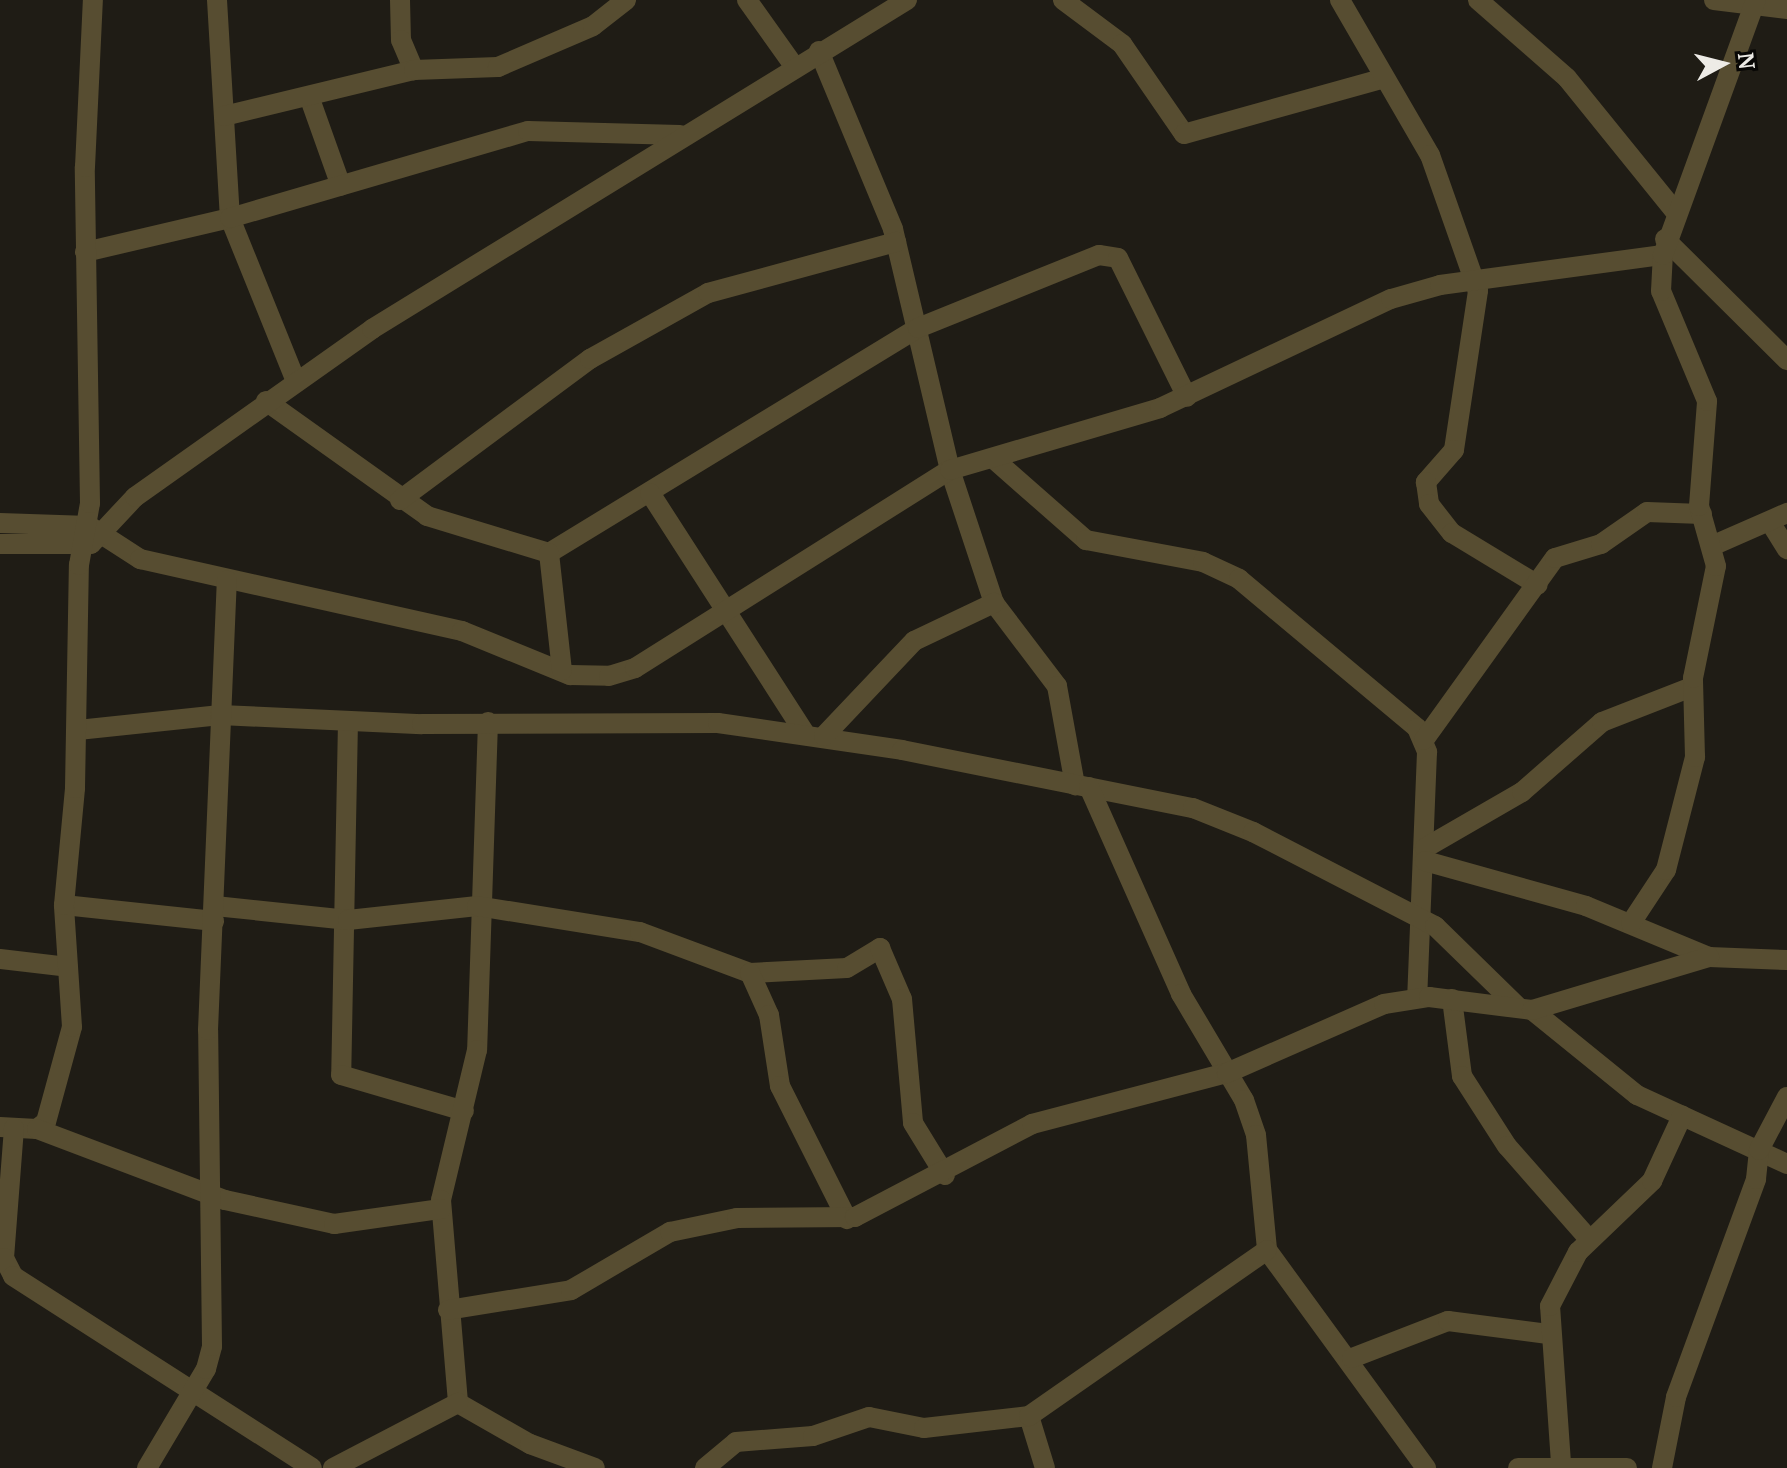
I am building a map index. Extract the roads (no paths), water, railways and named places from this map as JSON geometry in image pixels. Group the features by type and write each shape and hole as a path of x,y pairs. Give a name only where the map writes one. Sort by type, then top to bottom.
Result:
{"street":[{"path":"93,0 85,252 96,530"},
{"path":"217,0 230,218 296,381"},
{"path":"400,0 401,40 414,70"},
{"path":"224,116 310,99 414,70 498,67 593,26 626,0"},
{"path":"747,0 794,66"},
{"path":"37,1129 46,1122 69,1043 64,905 78,730 83,548 96,530 135,497 296,381 680,135 907,0"},
{"path":"1063,0 1122,44 1184,134 1384,78"},
{"path":"1340,0 1430,155 1474,279 1477,302 1454,450 1426,482 1429,504 1452,533 1538,585"},
{"path":"1478,0 1567,78 1674,210"},
{"path":"1714,0 1787,9"},
{"path":"1631,923 1669,860 1696,748 1692,687 1714,604 1714,545 1702,514 1707,401 1661,291 1664,247 1674,210 1755,4"},
{"path":"819,51 896,242 950,470 994,603 1057,686 1082,786 1181,994 1227,1073 1256,1135 1267,1250 1352,1358 1426,1468"},
{"path":"310,99 341,186"},
{"path":"85,252 230,218 528,131 680,135"},
{"path":"400,500 590,359 708,293 896,242"},
{"path":"0,523 96,530 140,559 462,631 585,678 635,668 728,605 950,470 996,461 1187,397 1391,299 1474,279 1664,247"},
{"path":"1664,247 1787,360"},
{"path":"266,401 400,500 460,531 549,553 918,328 998,290 1099,255 1118,258 1187,397"},
{"path":"996,461 1086,540 1203,562 1239,579 1424,740"},
{"path":"650,493 814,734"},
{"path":"1417,996 1425,855 1424,740 1555,558 1601,544 1647,512 1702,514"},
{"path":"1714,545 1779,517 1787,549"},
{"path":"0,544 83,548"},
{"path":"549,553 562,670"},
{"path":"147,1468 193,1392 212,1346 214,914 227,580"},
{"path":"814,734 914,641 994,603"},
{"path":"1425,855 1522,792 1602,722 1692,687"},
{"path":"78,730 220,715 348,721 718,723 814,734 1193,808 1420,918 1454,940 1525,1009 1622,1086 1787,1164"},
{"path":"348,721 348,920 341,1075 464,1111"},
{"path":"458,1403 441,1209 477,1050 477,906 488,722"},
{"path":"1425,855 1631,923 1709,957"},
{"path":"64,905 348,920 477,906 640,932 750,973 838,969 885,951 902,999 913,1123 922,1149 945,1175"},
{"path":"448,1310 571,1290 670,1232 761,1216 847,1219 945,1175 1044,1120 1227,1073 1358,1012 1417,996 1525,1009 1709,957 1787,960"},
{"path":"0,959 68,967"},
{"path":"750,973 769,1015 784,1098 847,1219"},
{"path":"1452,999 1462,1076 1507,1146 1589,1239"},
{"path":"1662,1468 1676,1397 1756,1179 1759,1150 1787,1097"},
{"path":"1561,1463 1548,1334 1555,1292 1589,1239 1652,1181 1682,1116"},
{"path":"312,1468 13,1276 4,1258 7,1127 37,1129 211,1194 334,1224 441,1209"},
{"path":"705,1468 736,1442 813,1436 869,1417 924,1428 1029,1416 1267,1250"},
{"path":"1352,1358 1448,1321 1548,1334"},
{"path":"333,1468 458,1403"},
{"path":"458,1403 530,1444 595,1468"},
{"path":"1029,1416 1045,1468"},
{"path":"1518,1468 1561,1463 1627,1468"}]}
